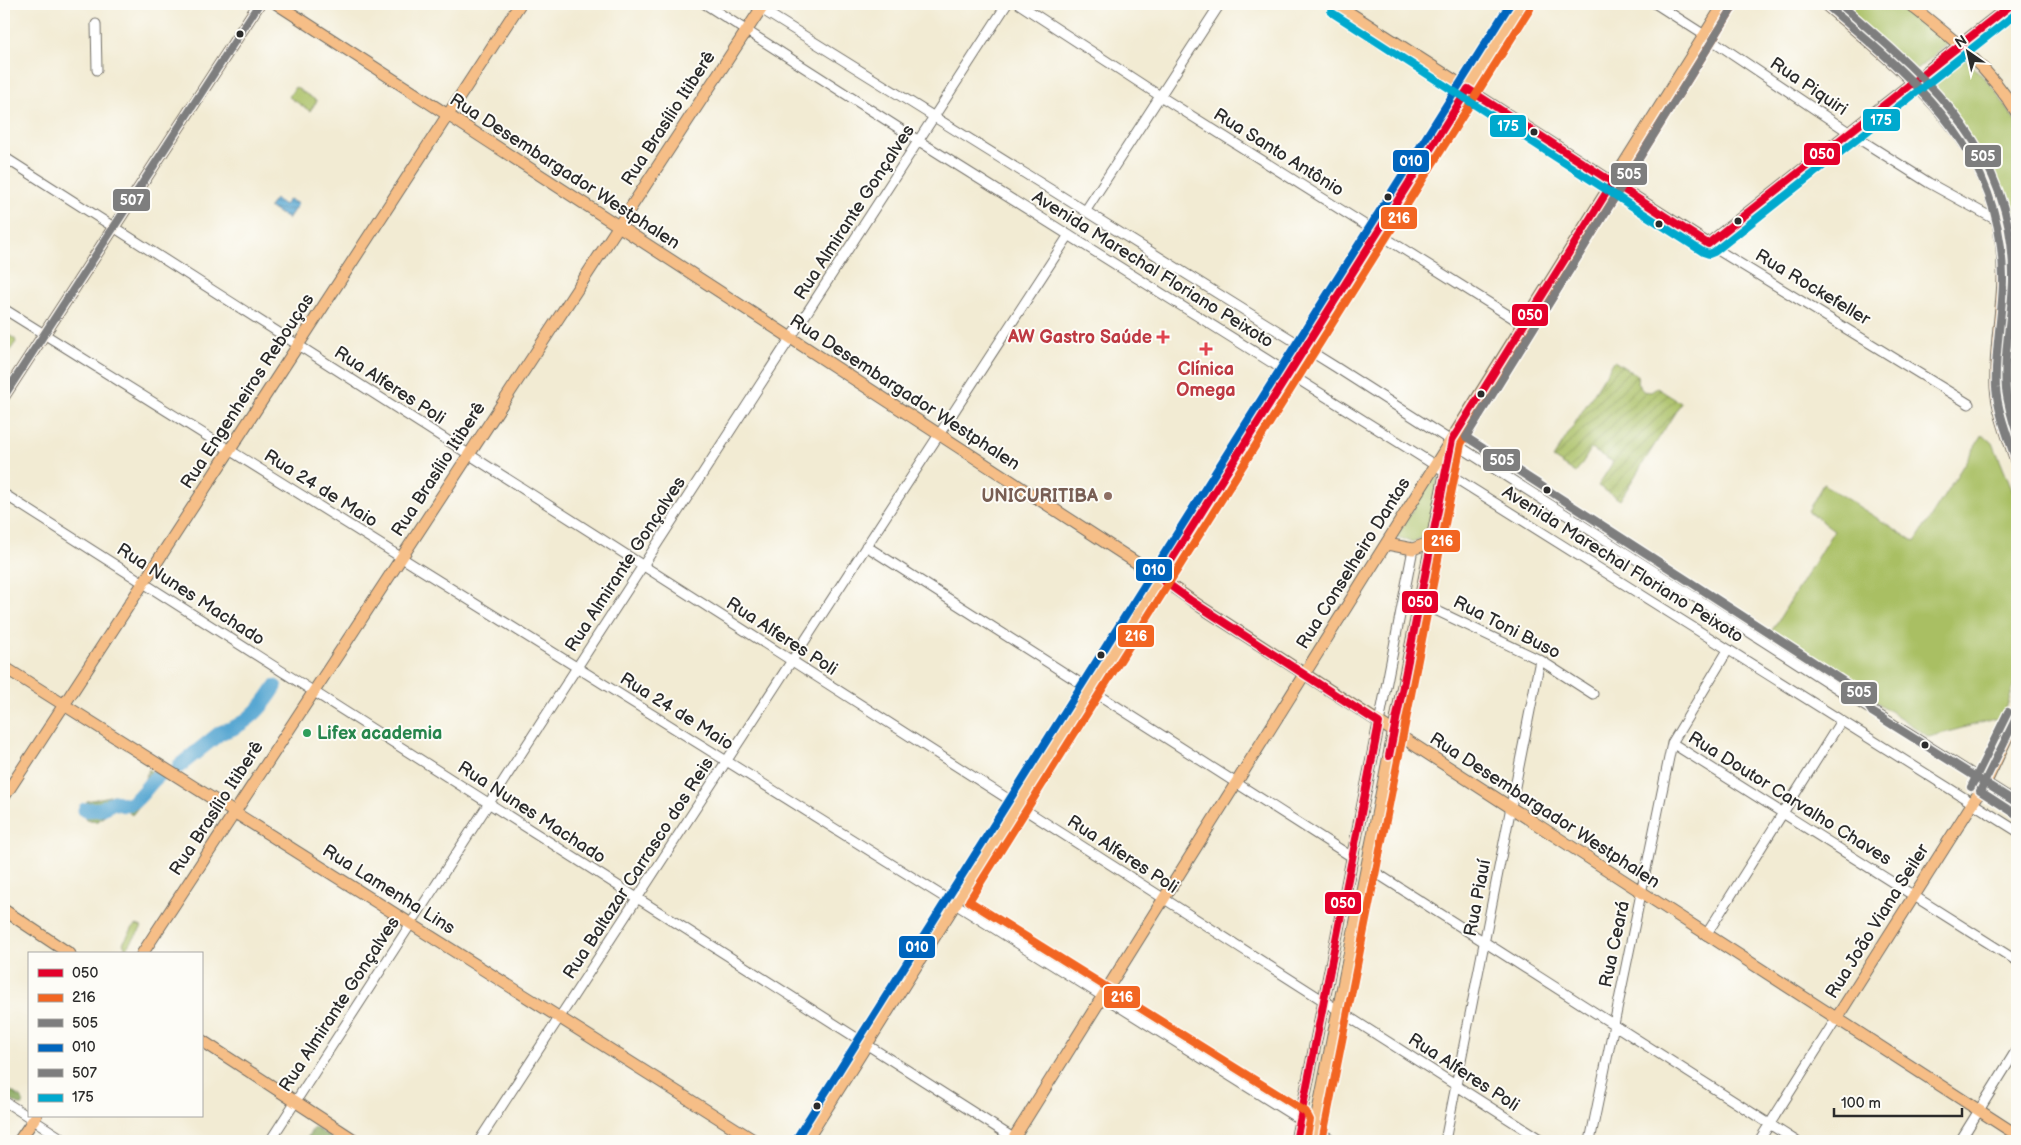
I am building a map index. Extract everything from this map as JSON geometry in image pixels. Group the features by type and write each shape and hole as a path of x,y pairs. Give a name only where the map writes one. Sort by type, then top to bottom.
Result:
{"main road":[{"path":"4,396 259,4"},
{"name":"Rua Desembargador Westphalen","path":"277,4 1510,808 2017,1135"},
{"name":"Rua Engenheiros Rebouças","path":"4,797 520,4"},
{"name":"Rua Rockefeller","path":"1336,4 1708,244"},
{"path":"806,1141 1522,4"},
{"name":"Rua Conselheiro Dantas","path":"1014,1140 1304,674 1387,544 1440,469 1452,440 1724,4"},
{"path":"1825,4 1942,110 1972,152 1987,187 1998,221 2003,250 1996,390 2002,418 2017,464"},
{"path":"1909,4 1960,44 1996,82 2017,112"},
{"path":"1708,244 2012,4"},
{"name":"Rua Brasílio Itiberê","path":"143,952 746,30 759,5"},
{"path":"2000,323 2011,304 2017,299"},
{"path":"1312,1141 1432,542 1440,469"},
{"path":"1387,544 1413,550 1432,542"},
{"name":"Rua Lamenha Lins","path":"4,667 756,1141"},
{"name":"Rua João Viana Seiler","path":"1836,1019 1986,782 2017,716"},
{"path":"1296,1141 1379,722"},
{"path":"1360,815 1377,818"},
{"path":"4,910 67,952"},
{"path":"1336,940 1352,945"},
{"path":"202,1041 356,1141"},
{"path":"19,1141 34,1118"}],"street":[{"name":"Avenida Marechal Floriano Peixoto","path":"705,4 1289,374 2017,831"},
{"name":"Rua Almirante Gonçalves","path":"270,1141 1007,4"},
{"name":"Rua Santo Antônio","path":"1018,4 1377,234 1524,325"},
{"path":"1086,210 1220,4"},
{"name":"Rua Piquiri","path":"1656,4 1929,183 1998,221"},
{"name":"Avenida Marechal Floriano Peixoto","path":"759,5 1452,440 2017,802"},
{"path":"96,24 97,70"},
{"name":"Rua Alferes Poli","path":"4,157 1542,1141"},
{"name":"Rua Baltazar Carrasco dos Reis","path":"479,1141 1069,235"},
{"name":"Rua Rockefeller","path":"1708,244 1970,404"},
{"name":"Rua 24 de Maio","path":"4,308 1334,1141"},
{"name":"Rua Nunes Machado","path":"4,494 1014,1140"},
{"path":"866,546 1352,857"},
{"path":"1379,722 1413,550"},
{"name":"Rua Toni Buso","path":"1404,595 1540,660 1593,694"},
{"name":"Rua Ceará","path":"1590,1141 1672,743 1728,650"},
{"name":"Rua Piauí","path":"1445,1141 1540,660"},
{"path":"1706,935 1841,721"},
{"name":"Rua Doutor Carvalho Chaves","path":"1672,743 2017,961"},
{"path":"1367,867 1796,1141"},
{"name":"Rua João Viana Seiler","path":"1759,1141 1836,1019"},
{"path":"1960,1141 2017,1049"},
{"path":"4,1101 28,1115"},
{"path":"34,1118 66,1141"}],"green space":[{"path":"1835,4 1899,4 1945,40 1947,45 1915,71 1909,70"},
{"path":"1959,57 1967,60 1991,85 2017,123 2017,292 2007,298 2004,230 1993,188 1974,148 1957,123 1927,86 1930,79"},
{"path":"295,87 317,101 310,111 289,97"},
{"path":"2017,304 2017,448 2008,419 2002,373 2007,353 2010,316"},
{"path":"4,332 15,339 16,342 4,359"},
{"path":"1614,361 1638,376 1637,383 1643,391 1651,392 1657,388 1681,403 1620,500 1598,486 1613,462 1591,449 1576,473 1553,458"},
{"path":"1983,434 1993,443 2017,502 2017,678 2003,717 1929,737 1771,632 1834,530 1808,511 1823,484 1915,542"},
{"path":"1435,475 1438,477 1427,535 1413,542 1396,537"},
{"path":"149,769 160,780 132,815 123,810 108,810 97,822 87,819 81,814 87,801 114,795 128,800 146,784 145,778"},
{"path":"134,926 142,927 126,950 123,943"},
{"path":"4,1087 22,1098 23,1105 19,1105 4,1096"},
{"path":"314,1127 331,1138 328,1141 305,1141"}],"water":[{"path":"275,199 284,205 289,199 298,204 288,219 269,207"}],"waterway":[{"path":"179,766 220,733 247,720 262,705 275,687"},
{"path":"85,810 101,809 114,802 124,805 129,804 138,798 158,776"}],"transit line":[{"name":"507","path":"4,396 259,4"},
{"name":"010","path":"798,1136 1510,4"},
{"name":"507","path":"1825,4 1891,61 1921,90 1947,121 1970,154 1987,191 1999,232 2003,278 1996,360 1997,398 2001,417 2017,464"},
{"name":"505","path":"1840,4 1905,61 1961,122 1983,156 1999,193 2010,234 2013,280 2005,376 2010,412 2017,434"},
{"name":"050","path":"1296,1141 1379,723 1190,600 1160,578 1468,89 1708,244 2012,4"},
{"name":"216","path":"1306,1141 1310,1120 1306,1112 969,901 1530,9"},
{"name":"216","path":"1322,1141 1461,444 1732,9"},
{"name":"505","path":"1732,9 1466,437 1857,690 1872,712 2017,803"},
{"name":"175","path":"1331,12 1703,252 1709,254 1714,252 2017,13"},
{"name":"050","path":"1389,756 1452,440 1613,182"},
{"name":"505","path":"1971,787 2008,712"},
{"name":"507","path":"2017,716 1980,791 2017,815"}],"place":[{"name":"AW Gastro Saúde","path":"1163,337"},
{"name":"Clínica Omega","path":"1206,349"},
{"name":"UNICURITIBA","path":"1108,496"},
{"name":"Lifex academia","path":"307,733"}]}
